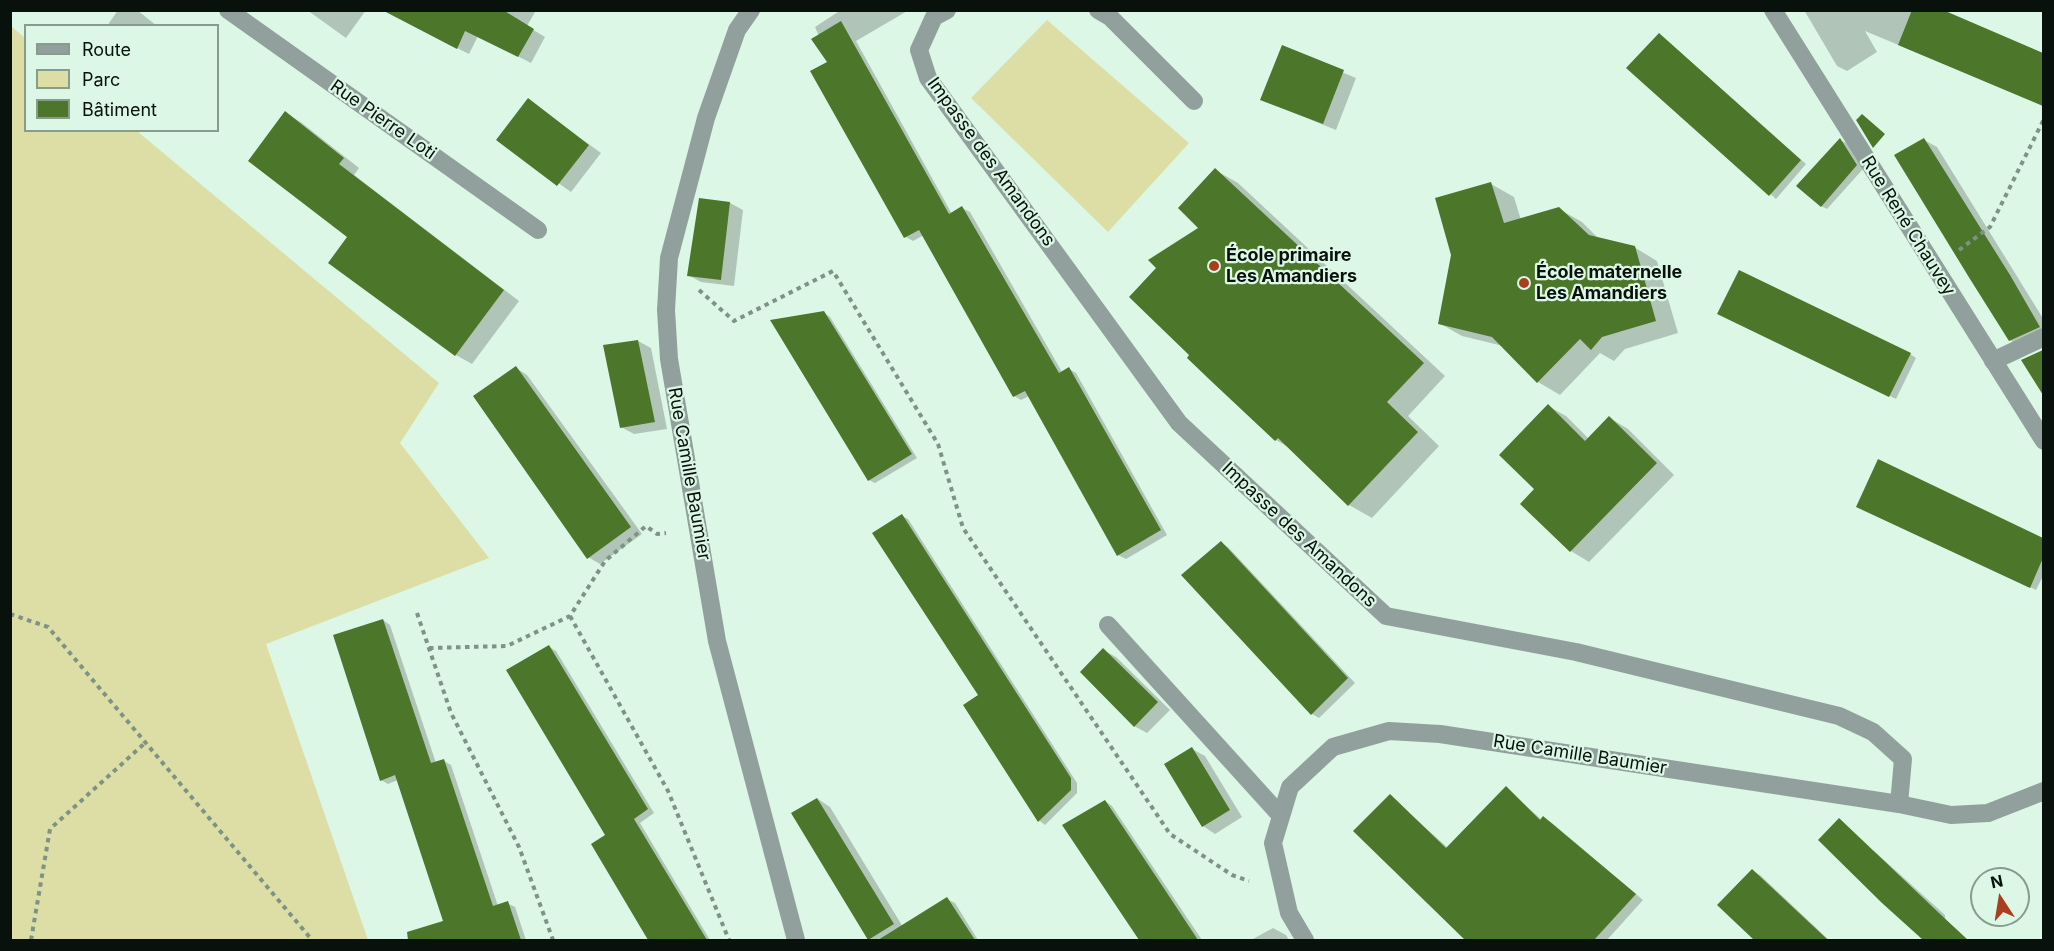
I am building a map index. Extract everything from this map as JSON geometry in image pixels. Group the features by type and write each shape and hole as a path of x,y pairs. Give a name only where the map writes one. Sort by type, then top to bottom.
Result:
{"street":[{"name":"Rue Pierre Loti","path":"228,10 538,230"},
{"name":"Rue Camille Baumier","path":"751,10 737,30 706,118 669,258 666,310 669,359 717,640 796,940"},
{"name":"Impasse des Amandons","path":"947,10 934,17 920,50 928,78 1179,423 1386,616 1576,652 1839,716 1873,732 1903,759 1899,804"},
{"path":"1098,10 1110,17 1194,101"},
{"name":"Rue René Chauvey","path":"1773,10 2043,441"},
{"path":"1993,361 2043,337"},
{"path":"1108,625 1281,816"},
{"name":"Rue Camille Baumier","path":"1305,940 1289,912 1273,843 1290,788 1333,747 1389,731 1440,734 1899,804 1951,814 1988,813 2043,791"}],"path":[{"path":"1990,227 2043,119"},
{"path":"667,282 694,286 734,321 833,270 938,444 963,528 1170,834 1232,875 1284,892"},
{"path":"429,648 507,646 570,616 605,561 646,526 657,534 698,528"},
{"path":"417,613 451,713 519,847 553,940"},
{"path":"10,614 48,627 312,940"},
{"path":"570,616 668,791 729,940"},
{"path":"31,940 50,829 145,743"}],"green space":[{"path":"1047,20 1189,143 1108,232 971,98"},
{"path":"11,26 24,37 24,132 138,132 439,383 400,443 489,558 266,644 368,940 11,940"}],"building":[{"path":"382,10 503,10 534,29 518,57 465,31 457,49"},
{"path":"1912,10 1943,10 2043,53 2043,106 1898,45"},
{"path":"841,21 949,214 962,206 1059,373 1069,367 1161,530 1117,556 1025,391 1013,397 919,230 904,238 810,71 827,62 811,39"},
{"path":"1659,33 1801,160 1769,196 1626,68"},
{"path":"1282,45 1344,70 1323,124 1260,100"},
{"path":"528,98 589,145 557,186 496,140"},
{"path":"285,111 344,158 339,164 504,290 455,356 328,263 347,237 248,161"},
{"path":"1862,114 1885,134 1873,148 1856,120"},
{"path":"1840,138 1857,165 1821,207 1796,186"},
{"path":"1924,138 2040,327 2009,341 1970,279 1894,155"},
{"path":"1215,168 1424,363 1387,402 1418,432 1348,506 1278,438 1275,441 1210,380 1187,358 1189,355 1129,297 1156,268 1148,260 1198,228 1178,208"},
{"path":"1491,182 1504,223 1559,207 1589,235 1635,246 1656,321 1602,337 1591,350 1580,339 1537,383 1492,337 1438,324 1451,255 1435,198"},
{"path":"699,198 730,202 721,280 687,276"},
{"path":"1739,270 1911,353 1889,397 1717,314"},
{"path":"824,311 912,454 868,481 770,320"},
{"path":"638,340 655,422 620,428 603,345"},
{"path":"2043,350 2043,395 2021,360"},
{"path":"516,366 631,527 587,559 473,396"},
{"path":"1548,404 1585,441 1609,416 1657,463 1570,552 1520,504 1534,489 1499,455"},
{"path":"1878,459 2043,538 2043,558 2030,588 1856,507"},
{"path":"902,514 1071,778 1071,790 1038,822 963,705 978,695 872,533"},
{"path":"1221,541 1348,678 1311,715 1181,575"},
{"path":"383,619 431,763 444,759 493,906 508,901 521,940 408,940 407,932 443,921 395,775 380,781 333,635"},
{"path":"549,645 648,809 634,819 707,940 648,940 591,844 605,835 506,670"},
{"path":"1103,648 1158,702 1134,727 1080,672"},
{"path":"1192,747 1230,810 1202,827 1164,764"},
{"path":"1506,786 1540,820 1543,816 1636,894 1594,940 1465,940 1353,831 1390,794 1446,848"},
{"path":"817,798 894,924 868,940 791,813"},
{"path":"1105,800 1198,940 1139,940 1062,825"},
{"path":"1839,818 1968,940 1923,940 1882,903 1818,840"},
{"path":"1752,869 1828,940 1754,940 1717,905"},
{"path":"947,897 975,940 878,940"}],"place":[{"name":"École primaire Les Amandiers","path":"1214,266"},
{"name":"École maternelle Les Amandiers","path":"1524,283"}]}
